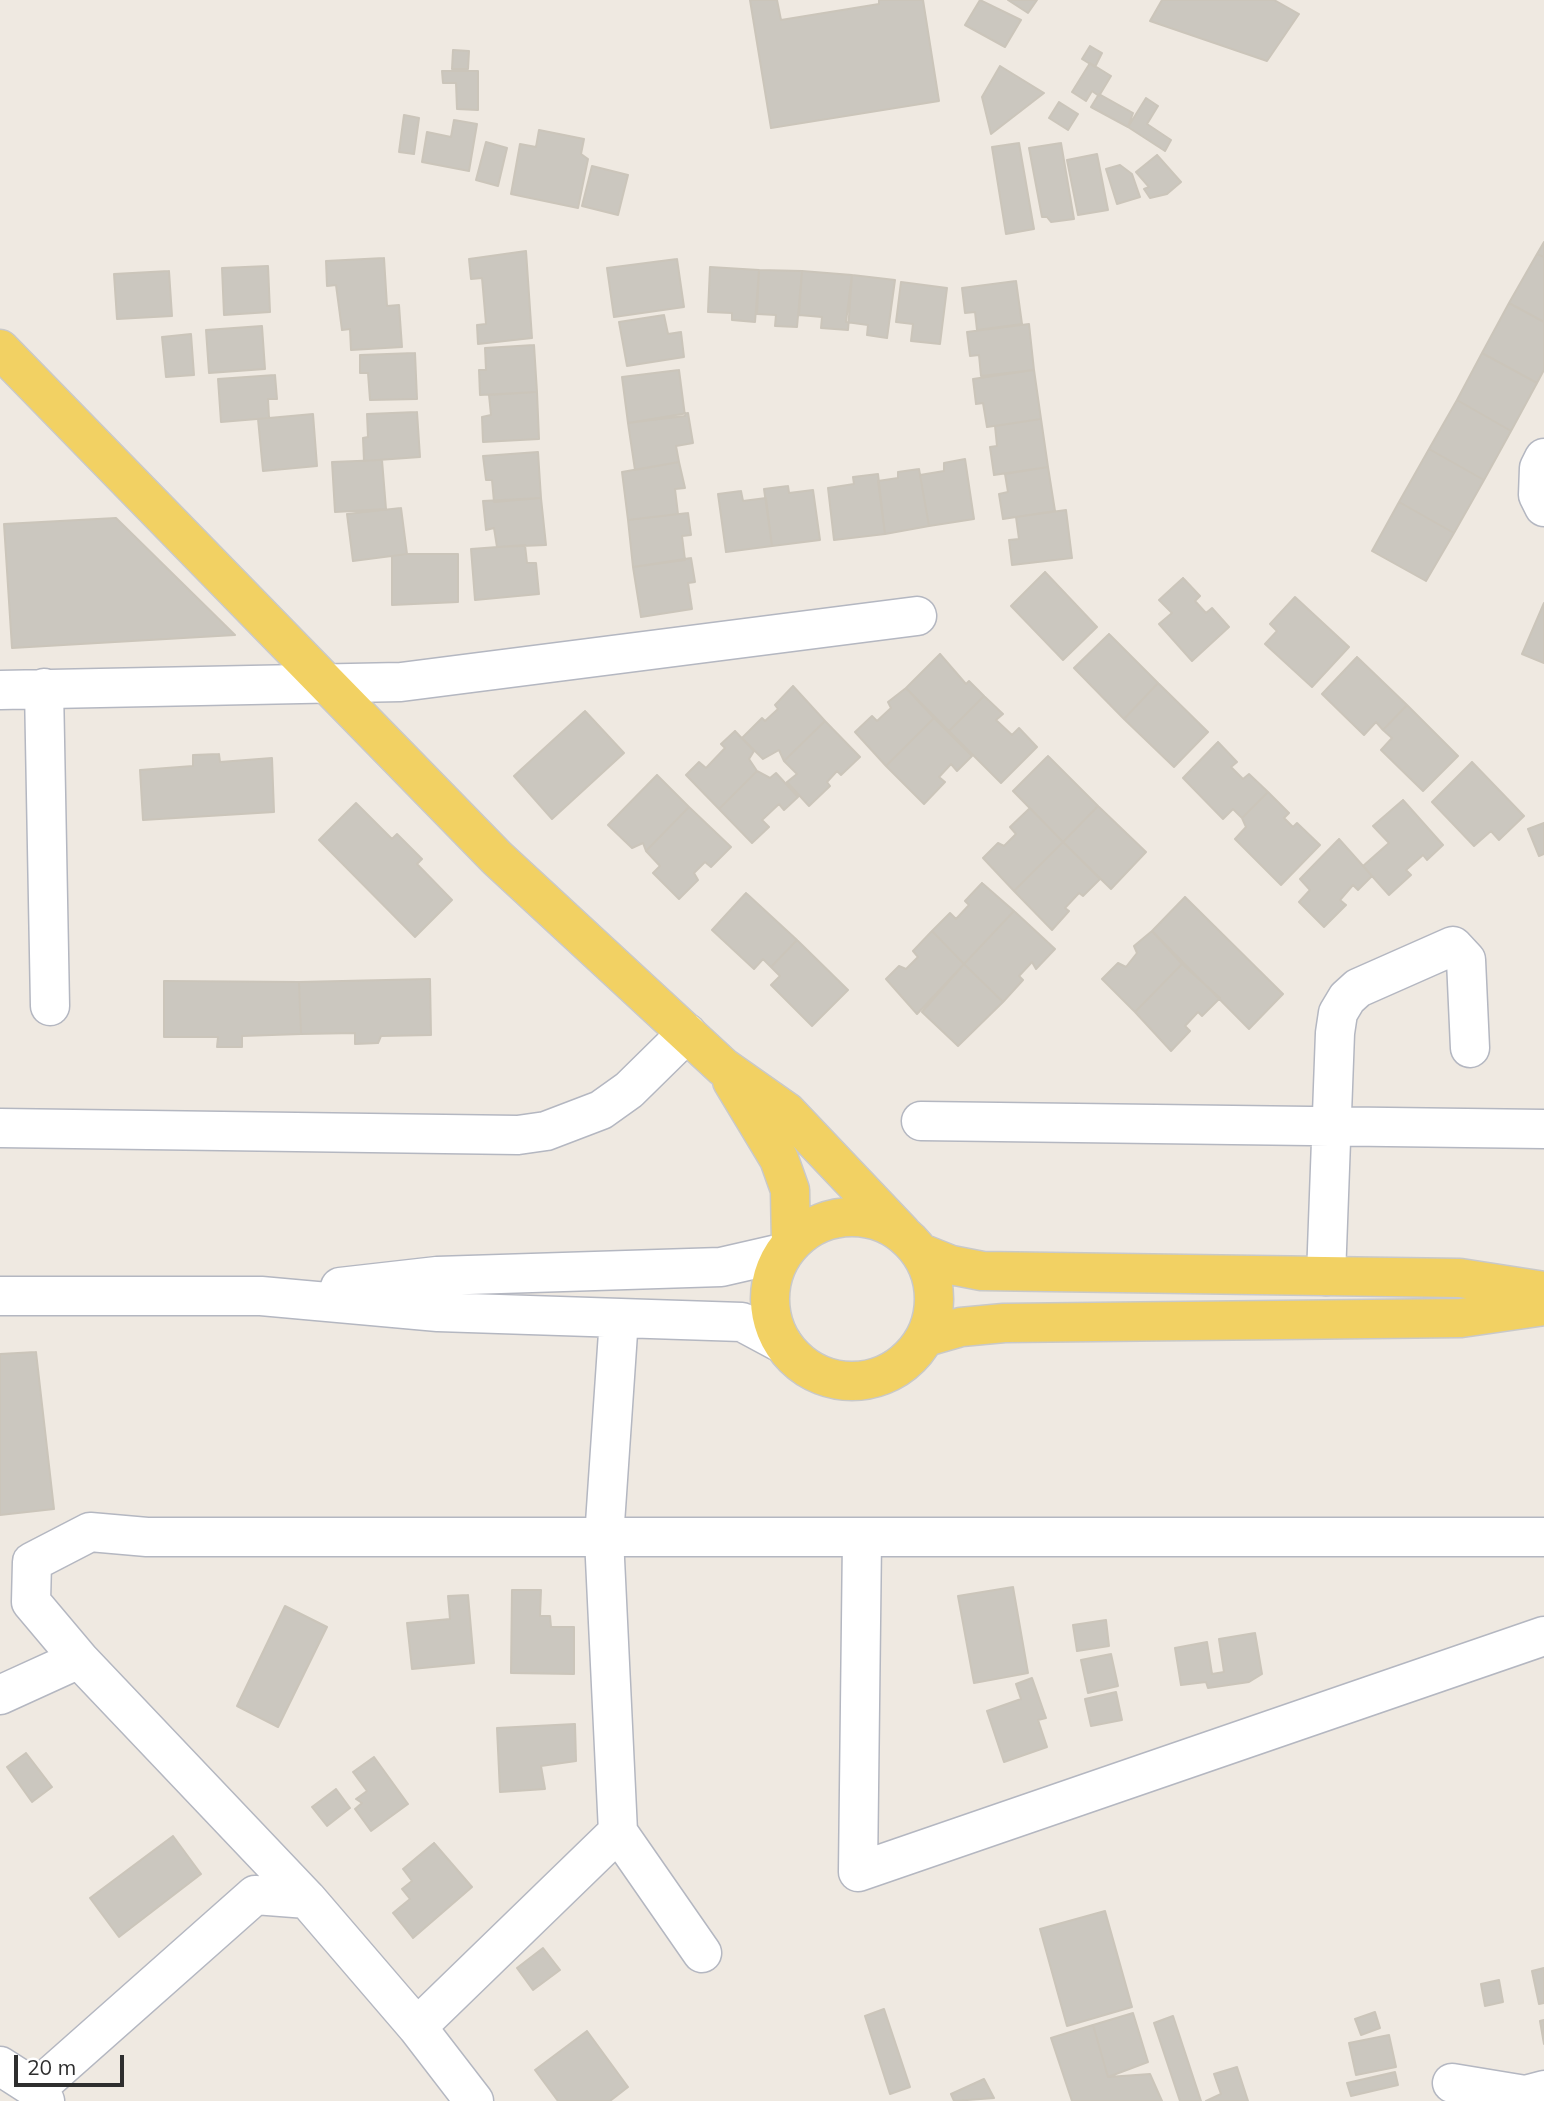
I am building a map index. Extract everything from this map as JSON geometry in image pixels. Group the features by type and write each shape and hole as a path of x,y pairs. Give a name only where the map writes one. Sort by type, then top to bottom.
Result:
{"main road":[{"path":"0,349 497,858 723,1067 787,1112 911,1243 932,1281 934,1310 926,1337 908,1360 884,1376 856,1382 831,1379 806,1369 783,1344 774,1329 769,1303 772,1277 786,1249 800,1234 822,1221 848,1216 876,1220 911,1243 951,1265 982,1271 1460,1278 1544,1291"},
{"path":"723,1067 779,1159 790,1190 786,1249"},
{"path":"926,1337 961,1327 1004,1323 1461,1318 1544,1306"}],"street":[{"path":"1544,458 1539,468 1538,495 1544,506"},
{"path":"0,690 328,686 401,682 917,616"},
{"path":"44,688 50,1006"},
{"path":"1326,1276 1338,1013 1358,988 1452,946 1466,960 1470,1048"},
{"path":"0,1128 519,1135 546,1131 601,1110 629,1090 687,1034"},
{"path":"921,1121 1544,1129"},
{"path":"261,1296 437,1276 720,1267 786,1249"},
{"path":"0,1296 261,1296 438,1312 743,1322 783,1344"},
{"path":"619,1318 604,1538 618,1832 702,1953"},
{"path":"474,2101 417,2027 307,1899 79,1659 31,1602 32,1562 90,1532 147,1537 1544,1537"},
{"path":"862,1539 858,1872 1544,1636"},
{"path":"0,1695 79,1659"},
{"path":"417,2027 618,1832"},
{"path":"0,2066 40,2095 255,1895 307,1899"},
{"path":"1452,2083 1525,2095 1544,2090"}],"building":[{"path":"750,0 777,0 781,20 879,4 879,0 923,0 939,101 771,128"},
{"path":"980,0 1021,20 1005,47 965,25"},
{"path":"1008,0 1037,0 1028,13"},
{"path":"1162,0 1274,0 1299,14 1267,61 1150,21"},
{"path":"1090,46 1102,53 1095,67 1082,59"},
{"path":"453,50 469,51 468,69 452,69"},
{"path":"1090,63 1111,76 1099,96 1092,91 1086,101 1072,92"},
{"path":"1000,66 1044,93 991,134 982,97"},
{"path":"442,71 478,71 478,110 457,109 456,83 443,83"},
{"path":"1099,94 1133,113 1128,127 1091,107"},
{"path":"1146,98 1158,106 1147,124 1171,140 1165,151 1128,127"},
{"path":"1059,102 1078,114 1068,130 1049,118"},
{"path":"404,115 419,118 414,154 399,152"},
{"path":"454,120 477,124 469,171 422,162 427,132 451,137"},
{"path":"539,130 584,139 581,154 588,159 578,208 511,194 520,144 536,147"},
{"path":"486,142 507,148 498,186 476,180"},
{"path":"1019,143 1034,229 1006,234 992,147"},
{"path":"1061,143 1074,219 1051,222 1047,217 1042,217 1029,148"},
{"path":"1097,154 1108,210 1078,215 1067,160"},
{"path":"1157,155 1181,182 1167,194 1150,198 1144,189 1149,187 1136,172"},
{"path":"1120,165 1132,174 1140,197 1117,204 1106,169"},
{"path":"592,166 628,175 618,215 582,206"},
{"path":"1544,242 1544,257 1537,254"},
{"path":"526,251 532,338 478,344 477,325 486,324 482,278 471,279 469,259"},
{"path":"1537,254 1544,257 1544,322 1509,303"},
{"path":"384,258 387,306 399,305 402,347 351,350 350,329 342,330 336,285 327,286 326,261"},
{"path":"677,259 684,307 614,317 607,268"},
{"path":"268,266 270,312 224,315 222,268"},
{"path":"710,267 759,270 755,322 732,320 732,313 708,312"},
{"path":"759,270 802,271 797,327 775,326 776,315 757,314"},
{"path":"169,271 172,316 117,319 114,274"},
{"path":"802,271 852,275 848,330 821,328 822,317 799,315"},
{"path":"852,275 895,280 887,338 867,335 868,325 846,322"},
{"path":"1016,281 1022,324 977,330 975,312 965,313 962,288"},
{"path":"901,282 947,288 940,344 911,341 913,324 896,322"},
{"path":"1509,303 1544,322 1544,370 1537,383 1482,353"},
{"path":"664,315 668,334 681,332 684,357 627,366 619,322"},
{"path":"1029,324 1034,370 981,376 979,355 970,356 967,332"},
{"path":"262,326 265,369 209,373 206,330"},
{"path":"191,334 194,375 166,377 162,337"},
{"path":"534,345 537,392 480,395 479,370 486,370 485,348"},
{"path":"415,353 417,399 370,400 368,373 360,373 360,355"},
{"path":"1482,353 1537,383 1511,431 1457,400"},
{"path":"679,370 685,416 628,423 622,377"},
{"path":"1034,370 1041,419 987,427 983,403 976,404 973,379"},
{"path":"275,375 277,399 268,399 269,418 221,422 218,379"},
{"path":"537,392 539,439 483,442 482,417 491,415 489,395"},
{"path":"1457,400 1511,431 1484,480 1429,449"},
{"path":"417,412 420,457 364,461 363,438 368,437 367,414"},
{"path":"688,413 693,443 676,446 679,462 635,470 628,423"},
{"path":"313,414 317,466 263,471 258,419"},
{"path":"1041,419 1048,467 994,475 990,447 997,446 995,426"},
{"path":"1429,449 1484,480 1454,533 1399,502"},
{"path":"538,452 541,498 494,502 492,480 486,480 483,456"},
{"path":"965,459 974,519 929,526 920,475 944,471 944,463"},
{"path":"382,460 386,509 335,512 332,462"},
{"path":"679,462 685,488 675,489 678,514 628,520 622,472"},
{"path":"1048,467 1055,511 1003,519 999,494 1008,492 1005,474"},
{"path":"919,469 929,526 885,534 878,481 898,478 898,472"},
{"path":"878,474 885,534 834,540 828,488 854,484 853,477"},
{"path":"788,486 789,493 813,490 820,540 772,546 764,489"},
{"path":"741,491 743,501 766,498 772,546 726,552 718,494"},
{"path":"541,498 546,545 497,547 494,528 486,530 483,501"},
{"path":"1399,502 1454,533 1426,581 1372,551"},
{"path":"401,508 407,554 353,561 347,514"},
{"path":"1066,510 1072,558 1012,565 1009,540 1019,539 1016,517"},
{"path":"688,513 691,535 682,536 685,560 633,567 628,520"},
{"path":"116,518 235,635 12,648 4,524"},
{"path":"525,545 527,563 536,563 539,594 475,600 471,549"},
{"path":"458,554 458,602 392,605 392,556"},
{"path":"691,558 695,582 688,583 692,609 641,617 633,567"},
{"path":"1045,572 1097,627 1063,660 1011,606"},
{"path":"1183,578 1200,596 1195,601 1206,613 1212,608 1229,627 1192,661 1159,624 1172,613 1159,600"},
{"path":"1295,597 1349,647 1312,687 1265,644 1277,631 1270,624"},
{"path":"1544,603 1544,663 1522,654"},
{"path":"1109,634 1158,683 1124,719 1074,668"},
{"path":"940,654 966,684 969,681 984,696 949,731 906,688"},
{"path":"1357,657 1407,705 1383,730 1376,722 1364,735 1322,694"},
{"path":"1158,683 1208,732 1174,767 1124,719"},
{"path":"793,686 825,721 784,761 779,750 763,759 742,738 762,718 765,721 778,709 775,705"},
{"path":"906,688 934,718 886,766 855,732 872,716 877,721 891,708 888,702"},
{"path":"984,696 1003,714 996,720 1012,735 1019,728 1037,747 1001,783 949,731"},
{"path":"1407,705 1458,756 1423,791 1381,750 1392,738 1383,730"},
{"path":"585,711 624,753 552,819 514,776"},
{"path":"934,718 972,756 957,771 951,764 939,777 945,782 924,804 886,766"},
{"path":"825,721 860,757 841,775 837,771 827,782 830,786 809,806 787,782 797,774 784,761"},
{"path":"735,731 754,751 749,759 757,771 719,809 686,775 699,762 706,768 725,748 721,744"},
{"path":"1218,742 1237,762 1231,767 1243,779 1249,774 1268,792 1242,818 1233,809 1223,819 1183,778"},
{"path":"219,754 220,762 272,758 274,812 143,820 140,770 193,766 193,755"},
{"path":"1048,756 1098,806 1063,842 1013,791"},
{"path":"1472,762 1524,816 1499,840 1491,831 1474,846 1432,802"},
{"path":"757,771 770,778 776,773 798,797 784,810 779,804 762,820 769,827 752,843 719,809"},
{"path":"657,775 689,807 646,851 643,843 632,848 608,825"},
{"path":"1268,792 1289,813 1284,818 1293,827 1297,823 1320,845 1281,885 1235,839 1246,827 1242,818"},
{"path":"1403,800 1443,845 1427,860 1423,855 1406,870 1411,875 1389,895 1363,866 1389,843 1373,826"},
{"path":"356,803 392,839 397,834 422,859 417,864 452,900 415,937 319,840"},
{"path":"1098,806 1146,852 1111,889 1063,842"},
{"path":"689,807 731,847 711,867 705,862 694,873 698,880 679,899 653,873 660,866 646,851"},
{"path":"1030,808 1063,842 1014,891 983,858 998,843 1004,846 1016,834 1010,827"},
{"path":"1544,823 1544,854 1539,856 1528,829"},
{"path":"1339,839 1372,876 1358,890 1353,885 1340,900 1346,905 1324,927 1299,902 1310,890 1300,879"},
{"path":"1063,842 1100,879 1083,896 1079,893 1065,908 1069,911 1052,930 1014,891"},
{"path":"982,883 1014,911 964,964 932,931 950,913 956,919 969,905 965,901"},
{"path":"746,893 797,940 771,967 763,959 754,969 712,930"},
{"path":"1185,897 1283,994 1249,1029 1152,931"},
{"path":"1014,911 1055,949 1036,969 1032,962 1019,976 1023,980 1003,1002 964,964"},
{"path":"932,931 964,964 917,1014 886,979 899,966 906,969 918,957 913,951"},
{"path":"1152,931 1182,964 1135,1012 1102,979 1118,963 1126,967 1137,953 1134,946"},
{"path":"797,940 848,990 812,1026 771,985 780,976 771,967"},
{"path":"964,964 1003,1002 958,1046 922,1012"},
{"path":"1182,964 1220,998 1202,1016 1198,1012 1185,1026 1190,1031 1171,1051 1135,1012"},
{"path":"430,979 431,1035 381,1036 378,1043 355,1044 355,1033 301,1034 299,982"},
{"path":"164,981 299,982 301,1034 242,1036 242,1047 217,1047 218,1037 164,1037"},
{"path":"36,1352 54,1509 0,1515 0,1354"},
{"path":"1013,1587 1028,1673 974,1683 958,1596"},
{"path":"512,1590 541,1590 540,1616 550,1616 551,1627 574,1627 574,1674 511,1673"},
{"path":"468,1595 474,1663 412,1669 407,1623 450,1619 448,1596"},
{"path":"285,1606 327,1627 278,1727 237,1706"},
{"path":"1106,1620 1109,1646 1077,1651 1073,1625"},
{"path":"1255,1633 1262,1674 1249,1682 1208,1688 1206,1682 1181,1685 1175,1648 1207,1642 1212,1674 1224,1672 1219,1639"},
{"path":"1111,1654 1118,1686 1088,1693 1081,1660"},
{"path":"1032,1678 1046,1718 1038,1720 1047,1747 1004,1762 987,1711 1021,1699 1016,1684"},
{"path":"1116,1692 1122,1720 1091,1726 1085,1699"},
{"path":"575,1724 576,1761 541,1766 545,1789 500,1792 497,1728"},
{"path":"26,1753 52,1787 32,1802 7,1767"},
{"path":"374,1757 408,1804 371,1831 355,1809 362,1803 356,1799 367,1791 353,1772"},
{"path":"336,1789 350,1808 327,1826 312,1807"},
{"path":"173,1836 201,1874 119,1937 90,1898"},
{"path":"434,1843 472,1887 413,1938 393,1913 410,1899 402,1889 412,1881 403,1869"},
{"path":"1105,1911 1132,2007 1067,2026 1040,1929"},
{"path":"543,1948 560,1970 533,1990 517,1968"},
{"path":"1544,1968 1544,2003 1539,2004 1532,1971"},
{"path":"1499,1980 1503,2002 1485,2006 1481,1984"},
{"path":"884,2009 910,2087 890,2094 865,2016"},
{"path":"1375,2012 1380,2028 1361,2035 1355,2019"},
{"path":"1133,2013 1148,2062 1108,2077 1093,2025"},
{"path":"1173,2016 1201,2101 1180,2101 1154,2023"},
{"path":"1544,2020 1544,2044 1540,2021"},
{"path":"1093,2025 1108,2077 1150,2074 1162,2101 1072,2101 1051,2038"},
{"path":"587,2031 628,2087 610,2101 558,2101 535,2070"},
{"path":"1389,2035 1396,2067 1356,2075 1349,2043"},
{"path":"1237,2067 1248,2101 1206,2101 1221,2094 1214,2074"},
{"path":"1395,2072 1398,2085 1351,2096 1347,2083"},
{"path":"984,2079 994,2098 954,2101 951,2094"}]}
